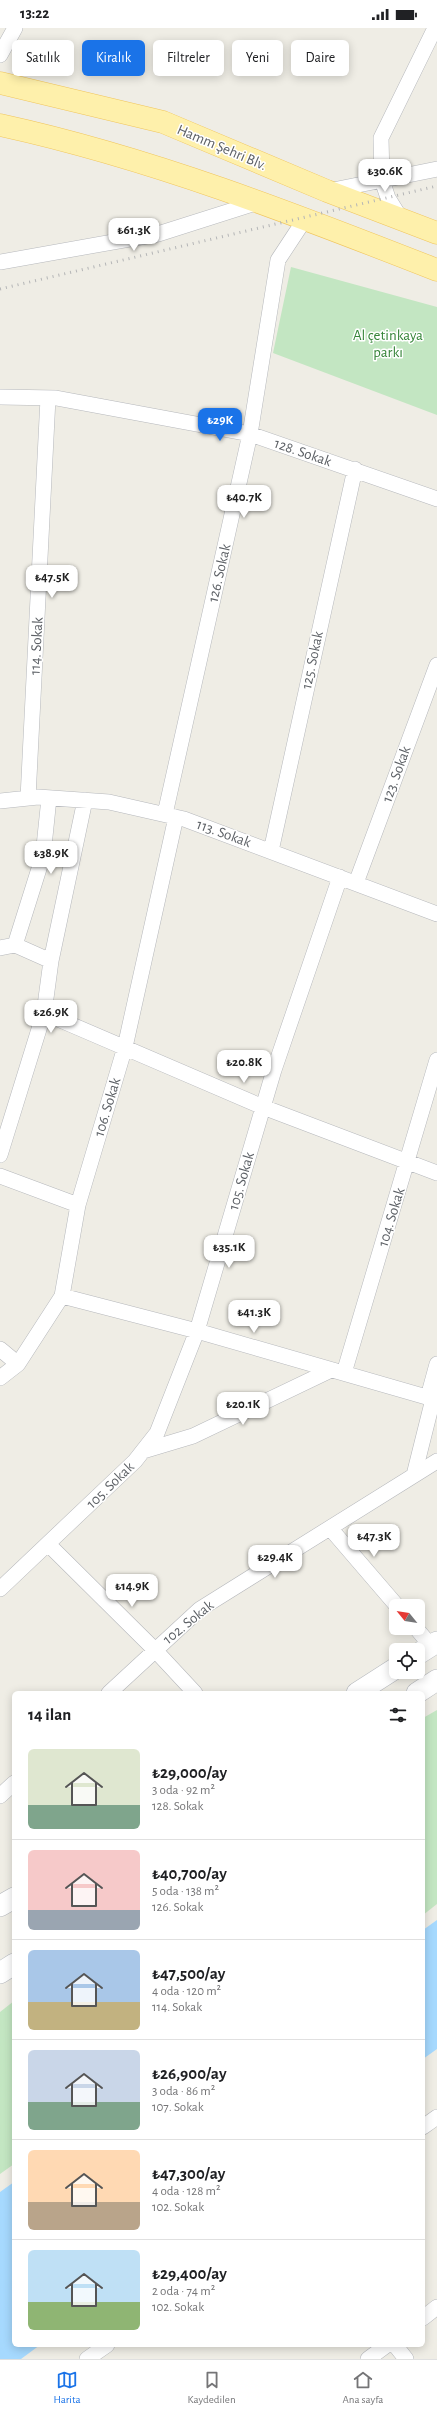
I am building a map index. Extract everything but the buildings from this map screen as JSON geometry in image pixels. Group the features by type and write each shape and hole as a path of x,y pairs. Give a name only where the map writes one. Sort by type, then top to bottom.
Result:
{"main road":[{"name":"Hamm Şehri Blv.","path":"0,83 163,122 327,191 437,233"},
{"path":"0,125 62,138 168,170 305,218 437,270"},
{"path":"360,1691 389,1672"},
{"path":"420,1691 437,1680"},
{"path":"0,1906 12,1899"},
{"path":"0,1973 12,1965"}],"street":[{"path":"0,55 15,28"},
{"path":"401,219 388,198 382,180 380,138 435,28"},
{"path":"327,191 437,168"},
{"path":"0,262 158,234 259,202"},
{"name":"126. Sokak","path":"171,815 250,434 278,260 305,218"},
{"name":"128. Sokak","path":"0,397 48,398 250,434 355,469 437,499"},
{"name":"114. Sokak","path":"28,798 48,398"},
{"name":"125. Sokak","path":"271,851 355,469"},
{"name":"123. Sokak","path":"356,883 437,665"},
{"name":"113. Sokak","path":"0,801 28,798 85,800 109,802 171,815 437,914"},
{"path":"15,945 43,856 49,798"},
{"path":"0,1155 44,1013 51,961 85,800"},
{"name":"106. Sokak","path":"0,1378 18,1364 62,1296 78,1205 125,1047 171,815"},
{"name":"105. Sokak","path":"0,1589 135,1461 157,1433 197,1332 263,1108 340,877"},
{"path":"0,948 15,945 51,961"},
{"path":"44,1013 263,1108 437,1173"},
{"name":"104. Sokak","path":"338,1371 408,1163 437,1060"},
{"path":"0,1176 78,1205"},
{"path":"62,1296 338,1371 433,1399"},
{"path":"0,1349 18,1364"},
{"path":"414,1475 433,1399 437,1364"},
{"path":"143,1451 193,1436 338,1371"},
{"name":"102. Sokak","path":"111,1691 200,1609 437,1461"},
{"path":"330,1528 391,1599"},
{"path":"48,1544 155,1650 193,1691"},
{"path":"421,1635 429,1647"},
{"path":"1,1794 12,1785"},
{"path":"425,2317 437,2308"},
{"path":"87,2359 104,2347"},
{"path":"368,2359 384,2347"},
{"path":"397,2347 406,2359"}],"green space":[{"name":"Al çetinkaya parkı","path":"291,267 437,307 437,415 273,353"},
{"path":"437,1710 437,1904 425,1913 425,1717"},
{"path":"12,2003 12,2165 0,2174 0,2012"}],"water":[{"path":"437,1920 437,2049 425,2058 425,1929"},
{"path":"12,2183 12,2347 37,2347 21,2359 0,2359 0,2192"}],"railway":[{"path":"0,289 437,186"}]}
